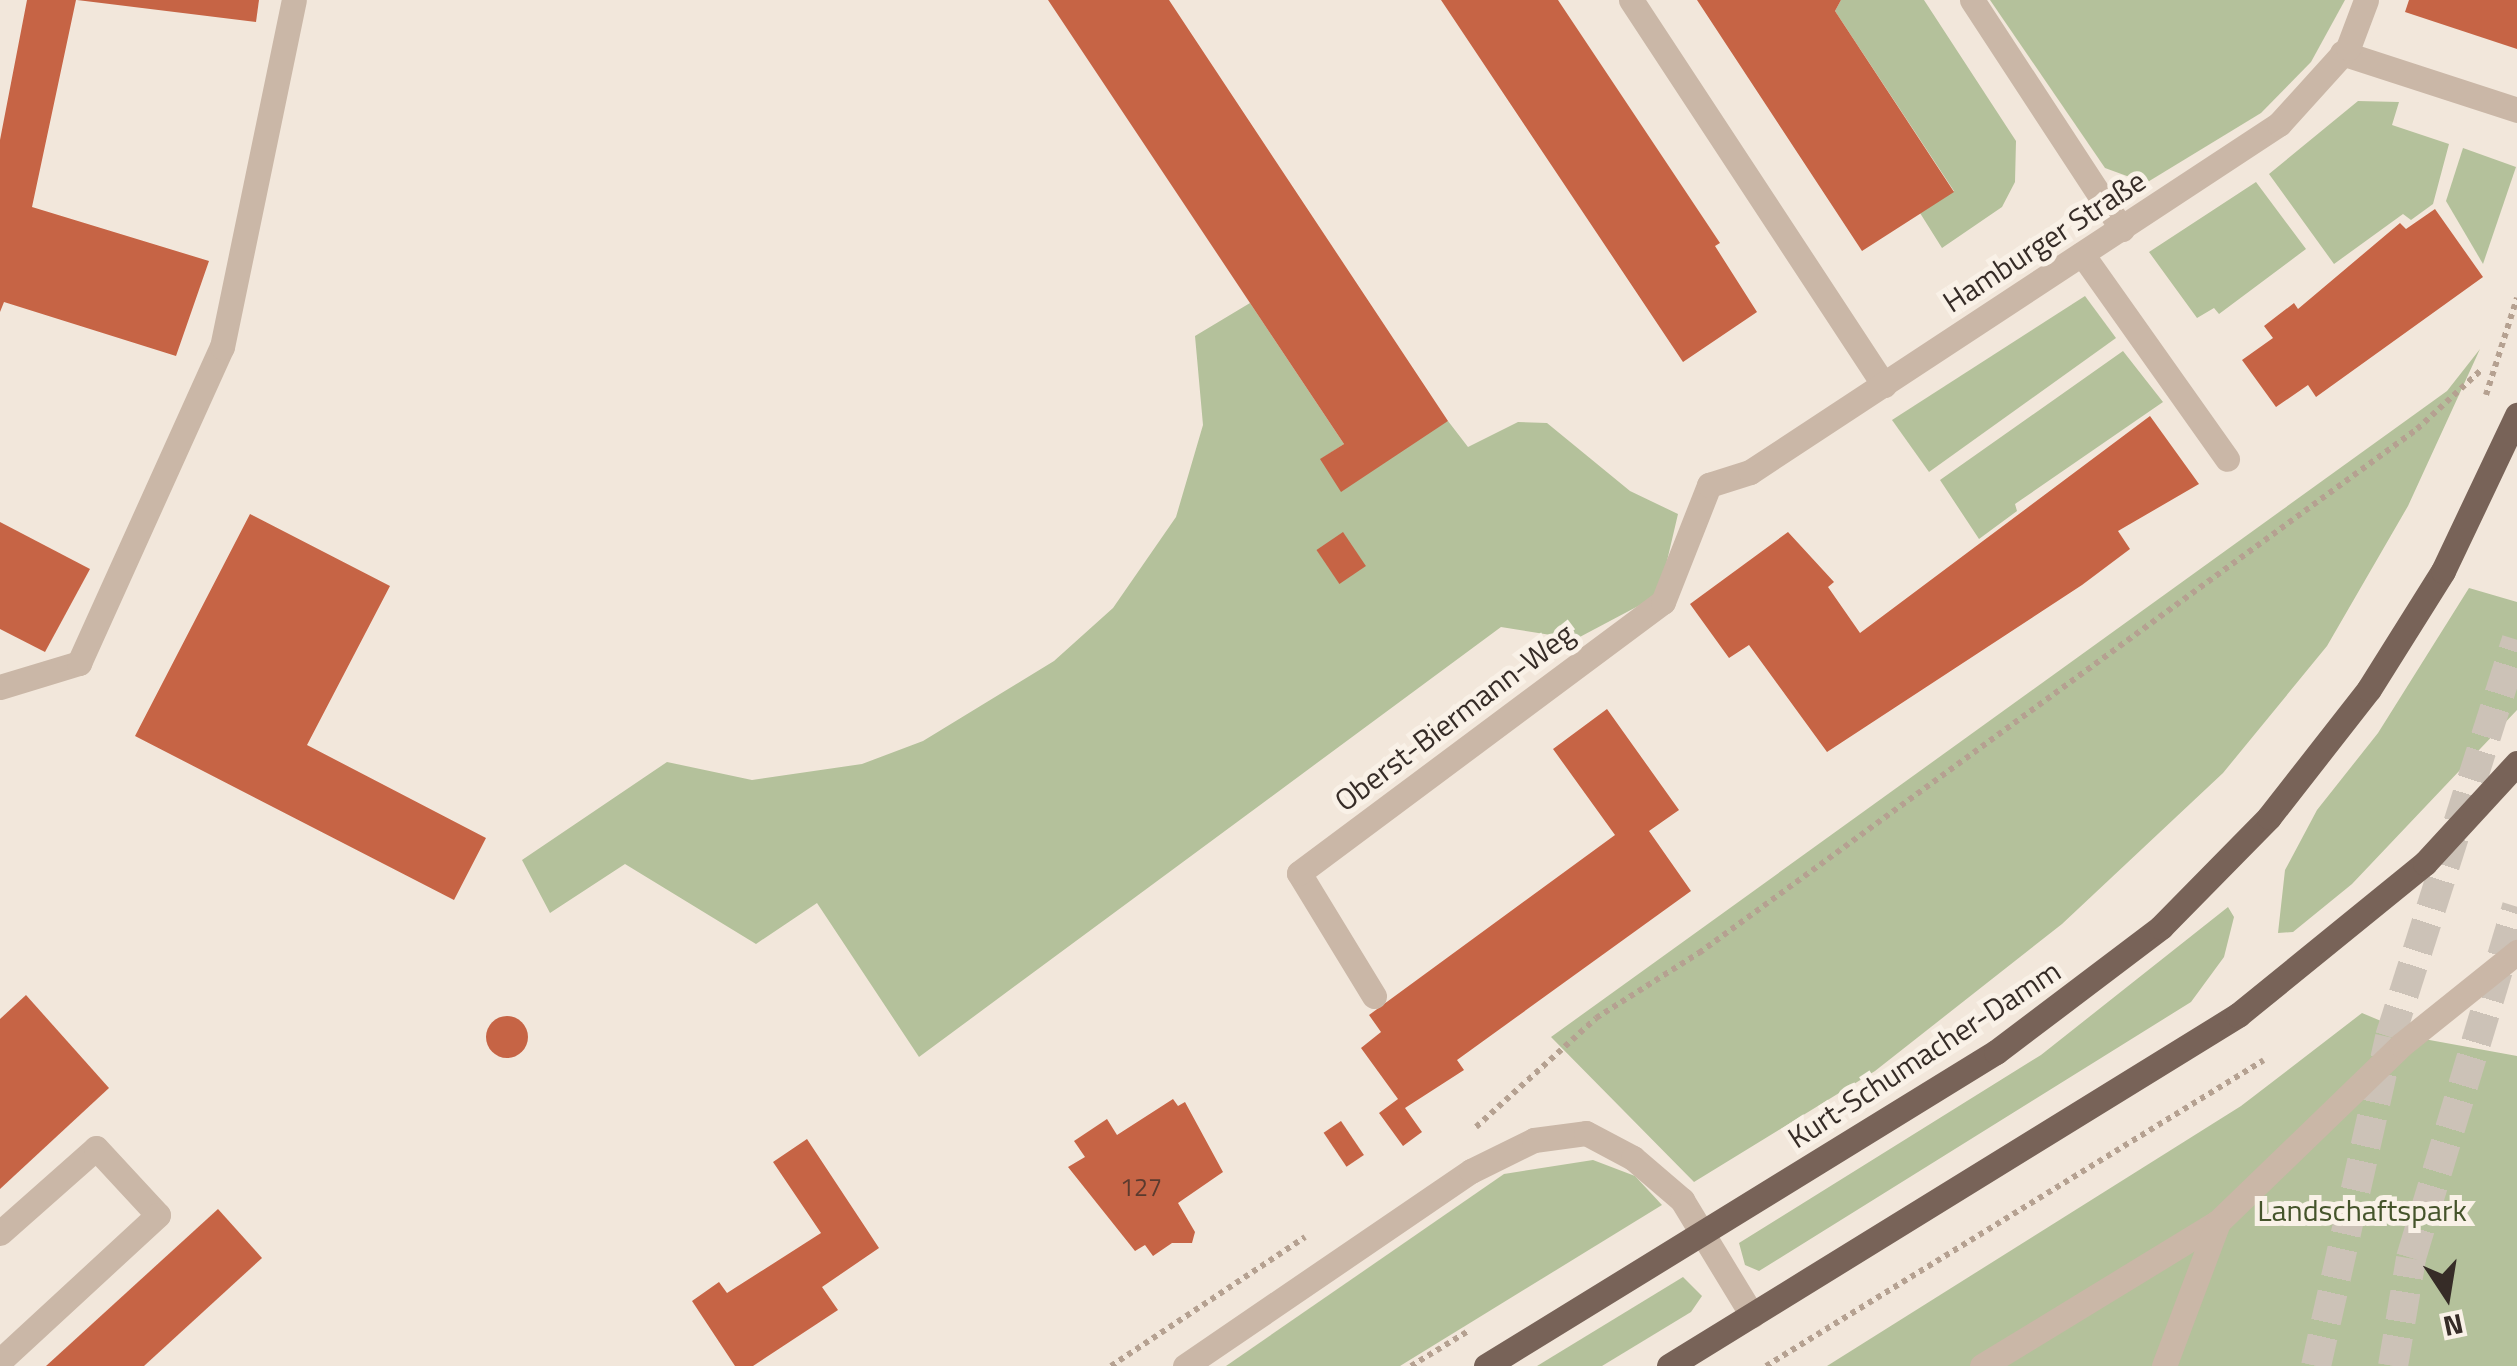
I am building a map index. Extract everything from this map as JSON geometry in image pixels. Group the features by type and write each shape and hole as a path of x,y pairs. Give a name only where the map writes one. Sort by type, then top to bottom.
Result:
{"main road":[{"name":"Kurt-Schumacher-Damm","path":"1486,1366 2042,1020 2208,882 2370,690 2443,572 2517,415"},
{"path":"1669,1366 2292,977 2426,863 2517,764"}],"lane":[{"path":"0,687 78,663 207,381 230,310 294,0"},
{"path":"1631,0 1884,385"},
{"path":"1972,0 2122,229"},
{"name":"Hamburger Straße","path":"1709,485 1750,472 2279,124 2342,53 2366,0"},
{"path":"2342,53 2517,110"},
{"path":"2082,254 2227,459"},
{"name":"Oberst-Biermann-Weg","path":"1374,996 1299,873 1663,602 1709,485"},
{"path":"1982,1366 2218,1222 2401,1045 2517,952"},
{"path":"1186,1366 1471,1171 1534,1140 1586,1133 1634,1158 1682,1200 1752,1315"},
{"path":"0,1234 96,1148 158,1215 0,1361"},
{"path":"2164,1366 2218,1222"}],"path":[{"path":"2480,408 2517,298"},
{"path":"1473,1130 1596,1018 1699,954 2417,430 2480,371"},
{"path":"1766,1366 2264,1060"},
{"path":"1111,1366 1308,1235"}],"green space":[{"path":"1841,0 1924,0 2016,141 2015,182 2002,207 1942,248 1920,213 1954,191 1835,11"},
{"path":"1990,0 2345,0 2311,62 2261,113 2146,183 2105,168"},
{"path":"2358,101 2399,102 2392,125 2449,144 2433,204 2411,220 2403,214 2334,264 2269,174"},
{"path":"2463,148 2516,167 2483,264 2446,201"},
{"path":"2256,182 2306,249 2219,314 2214,308 2197,318 2149,252"},
{"path":"2085,296 2116,338 1929,472 1892,420"},
{"path":"1250,303 1344,444 1321,459 1448,421 1468,447 1518,422 1547,423 1630,491 1678,514 1659,595 1576,639 1501,627 919,1057 817,903 756,944 625,864 550,913 522,860 667,762 752,780 862,764 923,741 1054,661 1113,608 1176,517 1203,425 1195,336"},
{"path":"2480,349 2408,506 2327,646 2223,773 2062,924 1875,1071 1694,1182 1551,1037 2447,391"},
{"path":"2123,351 2163,402 2015,504 2017,511 1979,539 1940,480"},
{"path":"2469,588 2517,602 2517,710 2352,884 2293,932 2278,933 2285,870 2317,810 2378,733"},
{"path":"2228,907 2234,917 2224,957 2191,1002 1759,1271 1745,1265 1739,1243 2041,1055"},
{"name":"Landschaftspark","path":"2362,1013 2424,1039 2517,1056 2517,1366 1827,1366 2241,1106"},
{"path":"1593,1160 1635,1176 1662,1205 1400,1366 1226,1366 1504,1174"},
{"path":"1683,1277 1702,1296 1691,1312 1602,1366 1537,1366"}],"building":[{"path":"27,0 76,0 32,207 209,261 176,356 4,302 0,312 0,140"},
{"path":"77,0 259,0 256,22"},
{"path":"1048,0 1169,0 1448,421 1341,492 1320,459 1344,444"},
{"path":"1441,0 1558,0 1720,243 1715,246 1757,312 1683,362"},
{"path":"1697,0 1841,0 1835,11 1954,192 1862,251"},
{"path":"2409,0 2517,0 2517,49 2405,12"},
{"path":"2435,209 2483,277 2316,397 2308,385 2276,407 2242,360 2273,338 2264,326 2294,303 2298,309 2400,223 2406,229"},
{"path":"2150,416 2199,484 2118,531 2130,549 2082,585 1827,752 1749,645 1729,658 1690,604 1788,532 1834,582 1828,587 1860,633"},
{"path":"250,514 390,586 307,745 486,838 454,900 135,736"},
{"path":"0,522 90,569 45,652 0,629"},
{"path":"1343,532 1366,566 1339,584 1316,550"},
{"path":"1607,709 1679,810 1649,831 1691,891 1457,1060 1464,1070 1405,1108 1422,1132 1403,1146 1379,1113 1398,1099 1361,1048 1381,1032 1369,1015 1615,835 1553,749"},
{"path":"26,995 109,1088 0,1189 0,1019"},
{"path":"507,1016 522,1022 528,1037 522,1052 507,1058 492,1052 486,1037 492,1022"},
{"path":"1173,1099 1178,1106 1185,1102 1223,1172 1178,1203 1195,1232 1192,1243 1172,1243 1153,1256 1145,1245 1135,1251 1068,1167 1085,1157 1074,1141 1107,1119 1117,1135"},
{"path":"1341,1121 1364,1155 1347,1167 1324,1133"},
{"path":"807,1139 879,1248 822,1287 838,1310 753,1366 735,1366 692,1301 719,1282 727,1293 821,1233 773,1162"},
{"path":"218,1209 262,1258 144,1366 46,1366"}],"tunnel":[{"path":"2316,1366 2390,1037 2517,640"},
{"path":"2393,1366 2411,1258 2517,907"}]}
